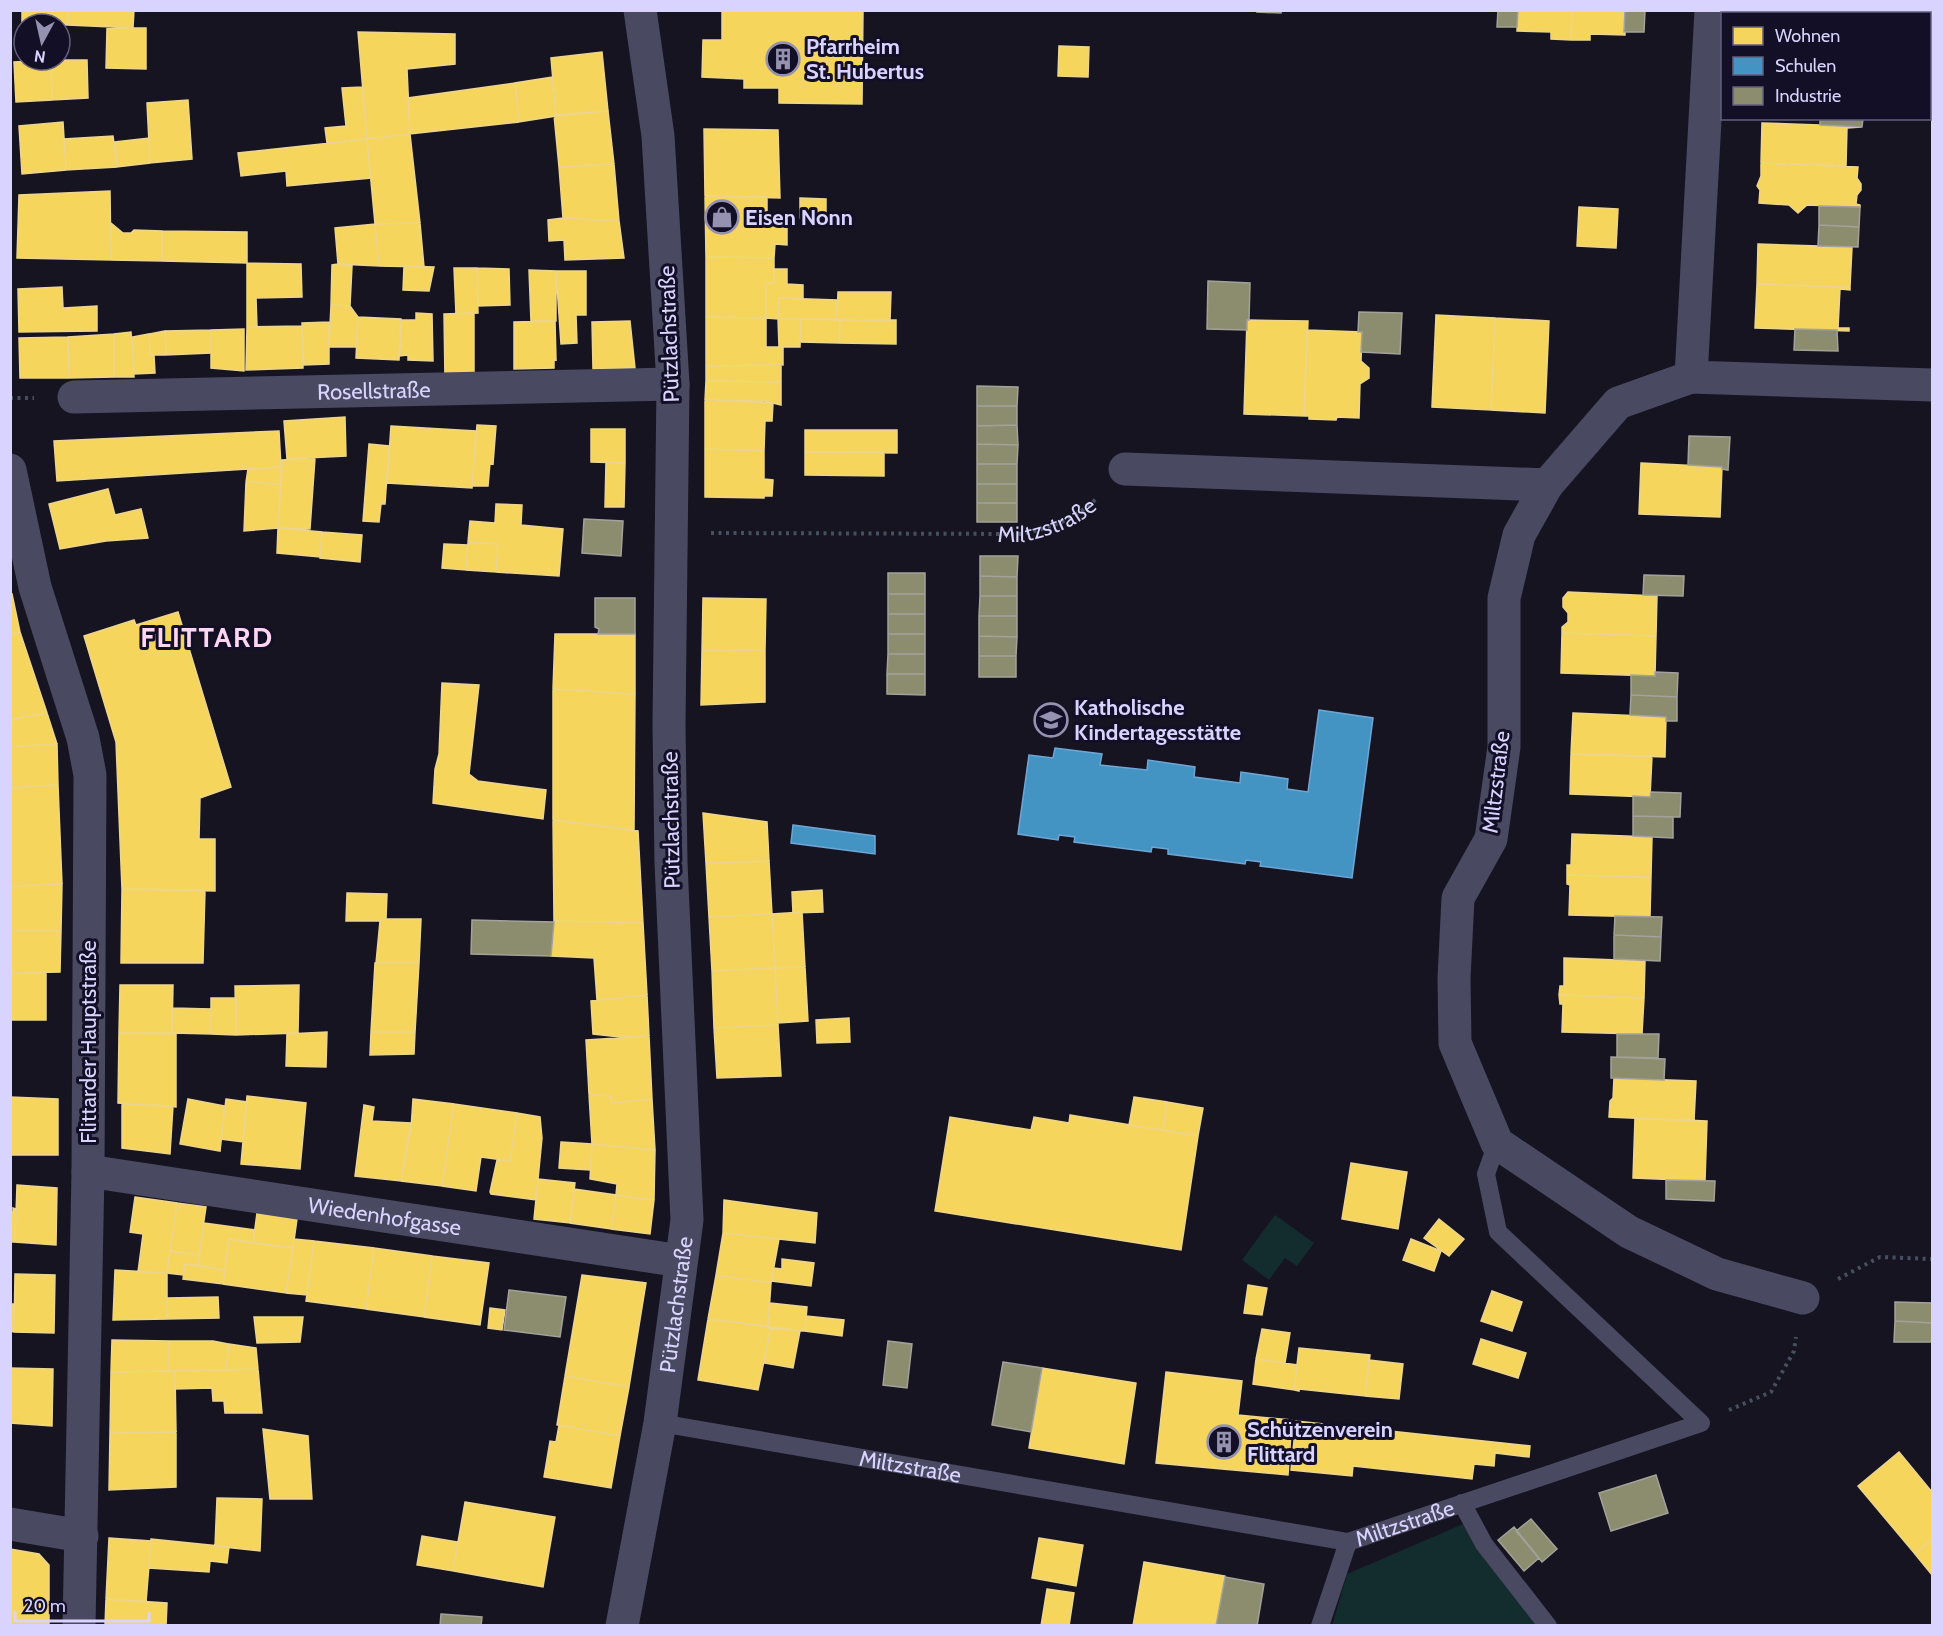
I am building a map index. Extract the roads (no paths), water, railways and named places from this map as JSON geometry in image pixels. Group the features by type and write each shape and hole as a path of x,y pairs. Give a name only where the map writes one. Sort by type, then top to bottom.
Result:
{"street":[{"name":"Pützlachstraße","path":"622,1626 660,1423 687,1220 671,863 669,713 673,384 658,136 640,10"},
{"path":"1710,10 1691,377 1932,385"},
{"name":"Miltzstraße","path":"1497,1143 1455,1043 1454,978 1458,898 1491,839 1504,747 1504,598 1519,535 1547,485 1618,404 1691,377"},
{"name":"Rosellstraße","path":"74,397 673,384"},
{"path":"1125,469 1547,485"},
{"name":"Flittarder Hauptstraße","path":"10,470 35,587 83,738 90,775 88,1171 79,1626"},
{"path":"1497,1143 1629,1232 1717,1274 1803,1298"},
{"name":"Wiedenhofgasse","path":"88,1171 681,1261"},
{"path":"10,1524 82,1536"}],"lane":[{"name":"Miltzstraße","path":"660,1423 1348,1542 1701,1423 1498,1232 1486,1174 1497,1143"},
{"path":"1462,1503 1484,1544 1548,1626"},
{"path":"1320,1626 1348,1542"}],"place":[{"name":"Pfarrheim St. Hubertus","path":"783,59"},
{"name":"Eisen Nonn","path":"722,217"},
{"name":"Katholische Kindertagesstätte","path":"1051,720"},
{"name":"Schützenverein Flittard","path":"1224,1442"}],"district":[{"name":"FLITTARD","path":"207,637"}]}
